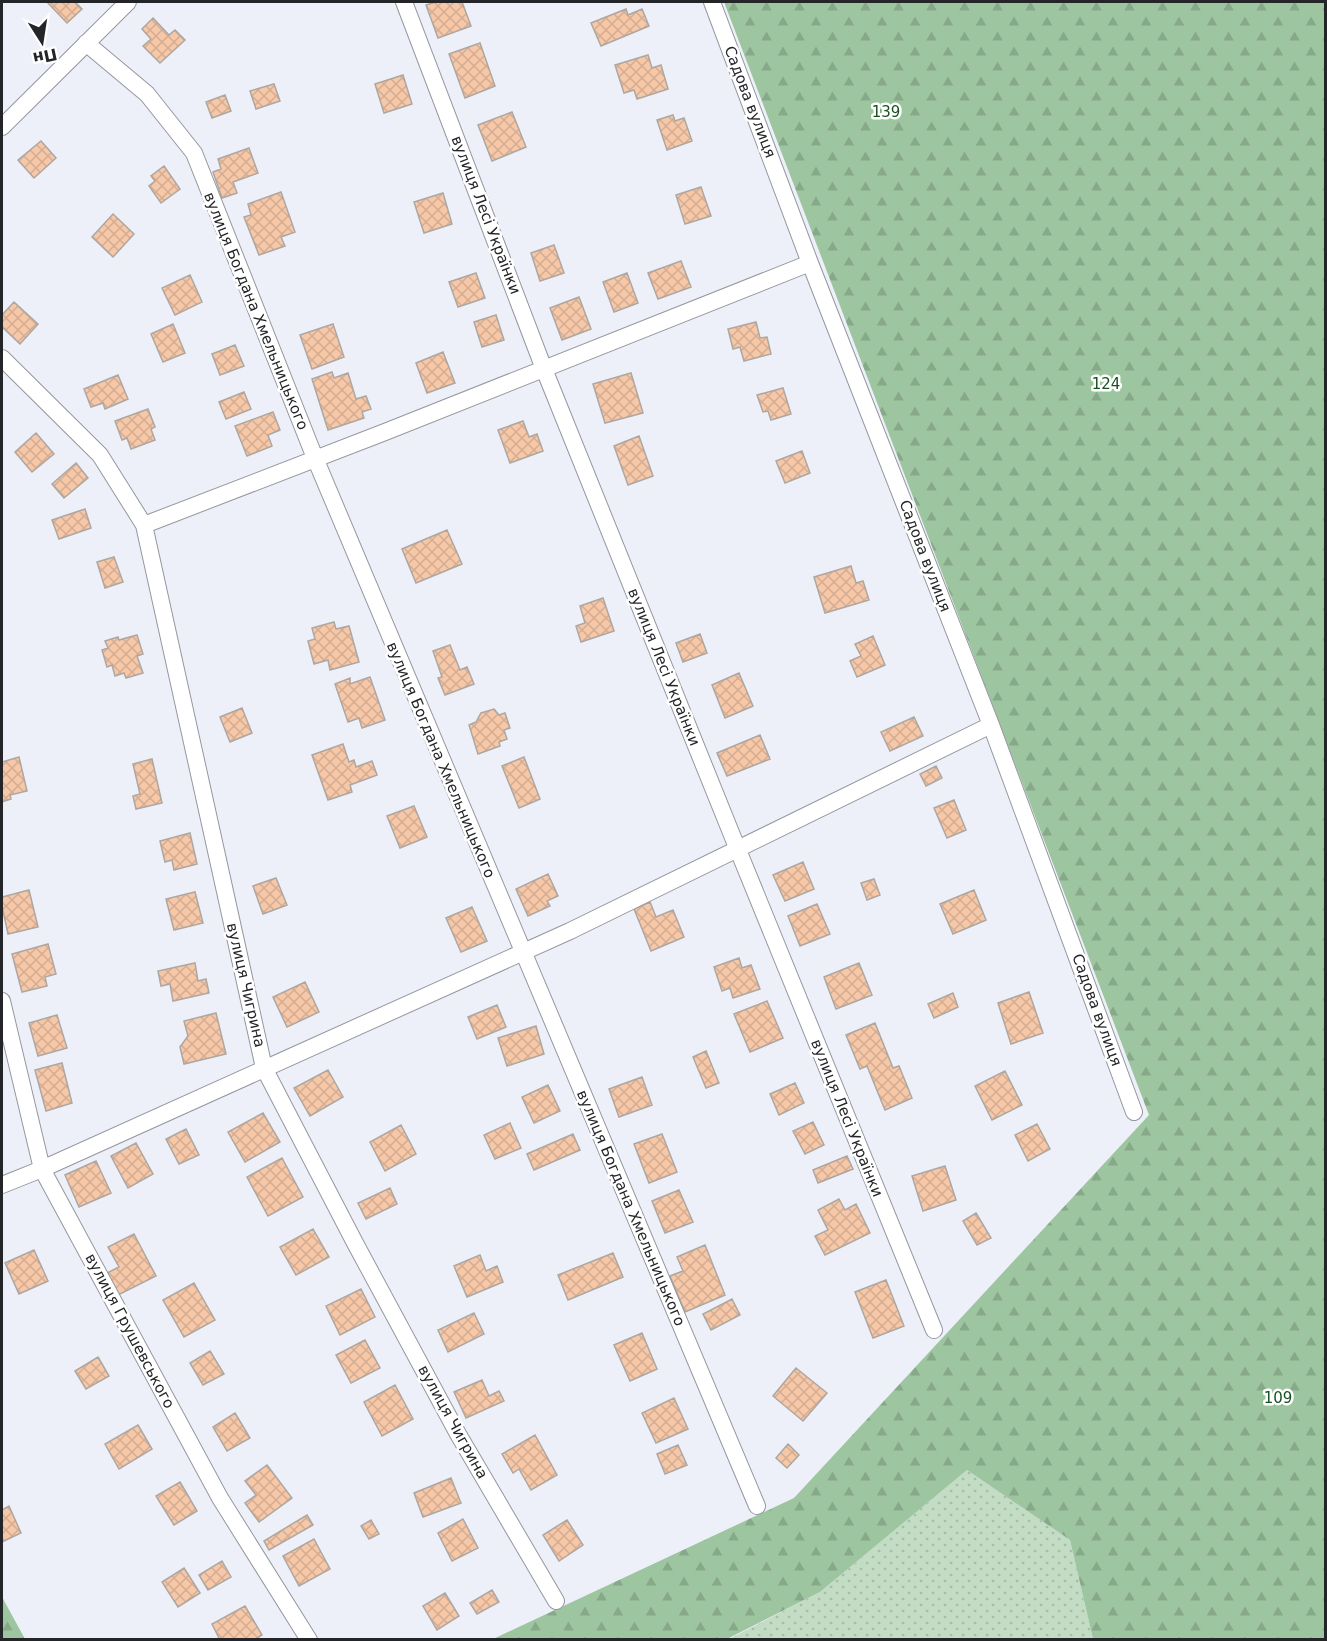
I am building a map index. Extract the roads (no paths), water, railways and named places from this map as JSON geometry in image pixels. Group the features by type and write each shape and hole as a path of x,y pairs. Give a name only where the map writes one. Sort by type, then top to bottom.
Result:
{"street":[{"path":"2,127 128,2"},
{"name":"вулиця Лесі Українки","path":"404,2 544,369 934,1330"},
{"name":"Садова вулиця","path":"712,2 810,263 991,725 1134,1112"},
{"name":"вулиця Богдана Хмельницького","path":"86,43 147,94 194,153 315,458 757,1506"},
{"path":"144,525 810,263"},
{"name":"вулиця Чигрина","path":"2,358 100,455 144,525 264,1068 458,1434 556,1601"},
{"path":"2,1185 522,952 738,850 991,725"},
{"name":"вулиця Грушевського","path":"2,1001 42,1169 220,1498 309,1640"}],"park label":[{"name":"139","path":"886,112"},
{"name":"124","path":"1106,384"},
{"name":"109","path":"1278,1398"}]}
